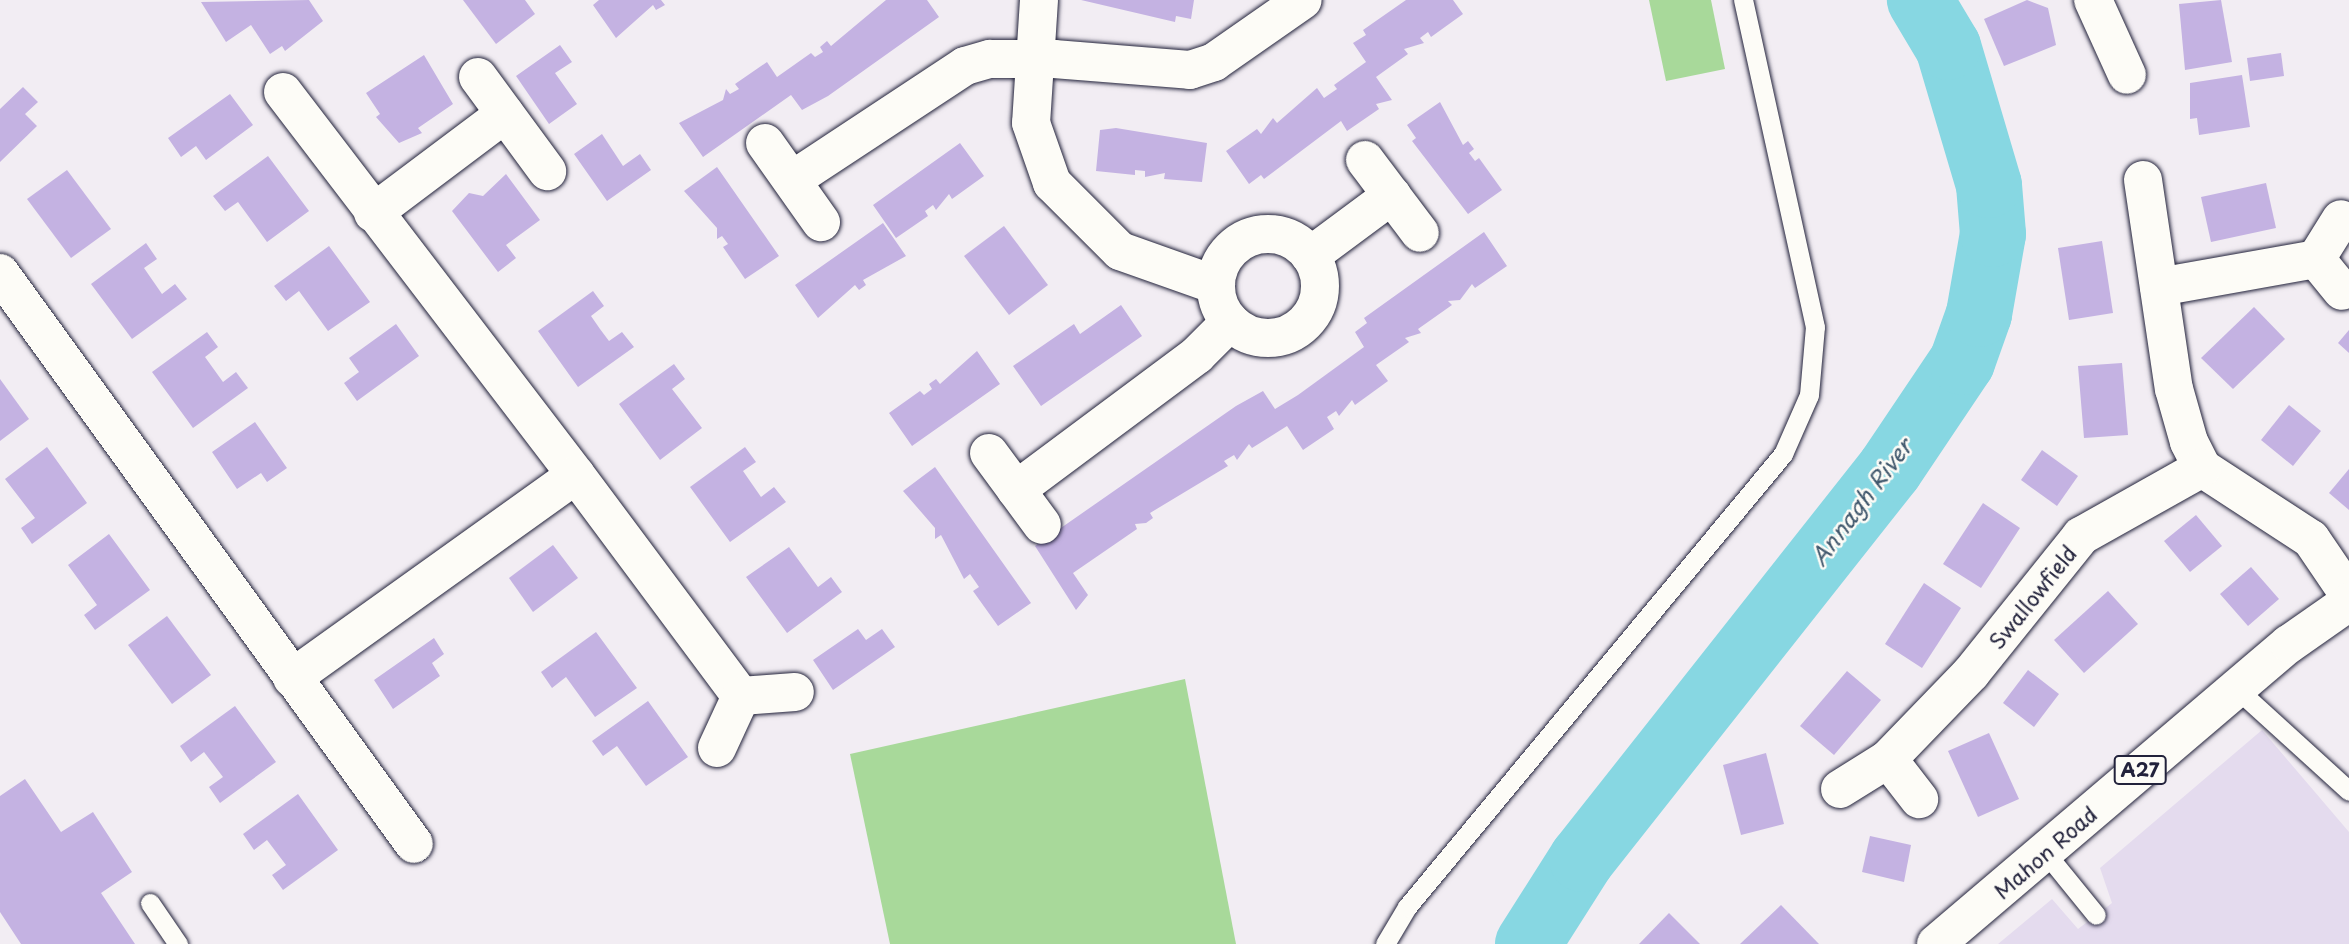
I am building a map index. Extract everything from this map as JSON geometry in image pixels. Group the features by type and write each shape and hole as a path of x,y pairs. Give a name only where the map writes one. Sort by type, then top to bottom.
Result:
{"main road":[{"path":"1039,0 1032,59 1037,151 1072,209 1120,251 1216,285"},
{"path":"792,180 946,73 990,59 1032,59 1190,70 1214,62 1303,0"},
{"path":"2093,0 2127,75"},
{"path":"478,77 547,171"},
{"path":"283,92 741,696"},
{"path":"373,213 505,114"},
{"path":"765,142 821,222"},
{"path":"1365,160 1420,233"},
{"path":"2143,180 2174,389 2202,468 2294,524 2349,595"},
{"path":"1310,256 1392,195"},
{"path":"2159,287 2316,259 2340,219"},
{"path":"1252,236 1285,237 1310,256 1320,290 1300,327 1260,338 1230,322 1216,285 1227,255 1252,236"},
{"path":"2316,259 2342,291"},
{"path":"0,273 414,844"},
{"path":"1016,490 1197,355 1230,322"},
{"path":"989,453 1042,525"},
{"name":"Swallowfield","path":"1840,789 1888,759 1971,673 2081,536 2202,468"},
{"path":"292,678 576,475"},
{"name":"Mahon Road","path":"1936,944 2237,689 2349,602"},
{"path":"741,696 795,692"},
{"path":"717,748 741,696"},
{"path":"1888,759 1919,799"}],"lane":[{"path":"1385,944 1407,907 1783,454 1809,395 1815,327 1743,0"},
{"path":"2237,689 2349,791"},
{"path":"2044,851 2096,915"},
{"path":"150,903 178,944"}],"shaded area":[{"path":"2262,730 2349,832 2349,944 1998,944 2052,899 2078,929 2112,903 2100,868"}],"green space":[{"path":"1649,0 1711,0 1725,69 1666,81"},
{"path":"1185,679 1236,944 890,944 850,754"}],"building":[{"path":"309,0 323,21 285,51 282,46 270,54 251,25 226,42 201,2"},
{"path":"463,0 525,0 535,14 496,44"},
{"path":"599,0 661,0 665,5 656,10 653,5 616,38 593,5"},
{"path":"886,0 927,0 939,17 828,96 802,110 791,95 703,157 679,123 723,100 726,89 730,94 739,89 735,84 767,62 777,77 811,53 815,57 823,52 820,47 827,41 831,46"},
{"path":"1081,0 1194,0 1191,19 1176,16 1175,22"},
{"path":"1406,0 1453,0 1463,14 1431,37 1428,32 1420,38 1424,43 1404,49 1408,54 1376,77 1392,100 1376,104 1379,109 1347,131 1341,121 1264,179 1261,175 1249,184 1226,151 1257,129 1261,134 1273,118 1277,123 1317,88 1324,98 1337,89 1334,85 1366,62 1353,43 1366,35 1363,30"},
{"path":"2027,0 2048,8 2056,45 2004,66 1984,19"},
{"path":"2221,0 2232,62 2185,70 2179,4"},
{"path":"560,45 572,62 555,73 577,104 549,124 516,76"},
{"path":"2281,53 2284,76 2250,81 2247,58"},
{"path":"424,55 453,104 418,128 422,133 399,143 376,117 380,114 366,93"},
{"path":"2242,75 2250,127 2199,135 2197,118 2190,119 2190,83"},
{"path":"23,87 38,102 25,114 37,126 0,162 0,109"},
{"path":"230,94 253,125 206,160 196,146 181,157 168,138"},
{"path":"1440,102 1463,145 1468,141 1474,149 1469,153 1475,161 1479,158 1502,190 1468,214 1412,141 1416,138 1407,125"},
{"path":"1116,128 1207,143 1202,182 1164,179 1165,173 1145,177 1145,171 1135,170 1135,175 1096,171 1100,130"},
{"path":"602,134 623,166 640,154 651,170 607,201 574,154"},
{"path":"960,143 984,176 952,199 949,194 936,210 933,205 925,211 928,216 896,238 873,205"},
{"path":"268,156 309,211 267,242 238,202 225,211 213,196"},
{"path":"717,167 779,256 745,279 723,247 728,244 722,236 717,239 717,228 684,191"},
{"path":"67,170 111,229 71,258 27,199"},
{"path":"506,174 540,220 506,245 516,258 498,272 452,211 469,193 483,196"},
{"path":"2266,183 2276,228 2211,242 2201,197"},
{"path":"883,223 906,256 863,280 866,285 859,290 855,285 818,318 795,285"},
{"path":"1004,226 1048,285 1009,315 964,256"},
{"path":"1484,232 1507,266 1475,288 1472,284 1460,300 1448,301 1452,305 1418,329 1421,333 1405,338 1409,342 1376,365 1388,381 1355,405 1352,400 1339,416 1336,411 1327,417 1334,429 1303,450 1287,426 1252,448 1249,444 1237,460 1234,455 1224,461 1228,466 1150,513 1153,518 1146,523 1135,524 1137,529 1073,573 1088,595 1076,610 1035,546 1236,406 1263,391 1275,409 1298,395 1364,347 1355,332 1367,323 1364,318"},
{"path":"2102,241 2113,313 2069,320 2058,248"},
{"path":"146,243 157,259 144,268 162,294 175,284 187,299 132,339 91,284"},
{"path":"329,246 370,302 328,331 299,291 286,301 274,286"},
{"path":"593,291 604,306 591,316 600,329 609,341 622,332 634,347 578,387 538,331"},
{"path":"1121,305 1142,336 1041,406 1013,366 1074,324 1080,334"},
{"path":"2254,307 2285,339 2233,389 2201,358"},
{"path":"396,324 419,356 357,401 344,383 359,372 349,358"},
{"path":"2349,330 2349,353 2338,343"},
{"path":"207,332 218,347 205,357 223,382 236,372 248,388 193,428 152,372"},
{"path":"977,351 1000,384 912,446 889,413 920,391 924,395 932,389 929,384 936,379 940,384"},
{"path":"2122,363 2128,435 2084,438 2078,366"},
{"path":"674,364 685,379 672,389 702,428 660,460 619,404"},
{"path":"0,379 29,419 0,441"},
{"path":"2289,405 2321,431 2293,466 2261,440"},
{"path":"255,422 287,468 267,482 261,473 237,489 212,452"},
{"path":"47,447 87,503 32,544 21,528 35,518 5,479"},
{"path":"745,447 756,462 743,471 761,497 774,487 786,502 730,542 690,487"},
{"path":"2042,450 2078,476 2057,506 2021,480"},
{"path":"935,467 1031,603 998,626 973,591 979,587 970,574 964,579 941,535 935,539 935,528 903,491"},
{"path":"2349,469 2349,510 2329,493"},
{"path":"1983,503 2020,528 1981,588 1943,564"},
{"path":"2196,515 2222,546 2190,572 2164,541"},
{"path":"109,534 150,590 95,630 84,615 97,605 68,565"},
{"path":"553,545 578,578 533,612 509,578"},
{"path":"789,547 818,587 831,577 842,592 787,633 746,577"},
{"path":"2251,567 2279,599 2248,626 2220,594"},
{"path":"1924,583 1961,608 1922,668 1885,644"},
{"path":"2108,591 2138,624 2084,673 2054,640"},
{"path":"167,616 211,675 172,704 128,645"},
{"path":"858,629 866,640 882,629 895,647 833,690 813,660"},
{"path":"596,632 637,688 595,717 566,677 552,688 541,672"},
{"path":"434,638 444,654 432,663 440,676 393,709 374,680"},
{"path":"2028,670 2059,694 2034,727 2003,703"},
{"path":"1847,671 1881,700 1834,755 1800,726"},
{"path":"648,701 688,757 646,786 617,746 603,756 592,741"},
{"path":"235,706 276,762 220,803 209,787 223,777 204,752 191,762 180,746"},
{"path":"1989,733 2019,799 1978,817 1948,751"},
{"path":"1766,753 1784,824 1741,835 1723,765"},
{"path":"25,779 61,832 93,812 132,872 101,893 135,944 21,944 0,912 0,796"},
{"path":"298,794 338,850 283,890 272,875 286,865 267,840 254,850 243,834"},
{"path":"1870,836 1911,845 1904,882 1862,872"},
{"path":"1781,905 1819,944 1740,944"},
{"path":"1669,913 1700,944 1639,944"}],"waterway":[{"name":"Annagh River","path":"1528,944 1582,859 1890,469 1962,362 1979,314 1993,234 1989,185 1948,47 1920,0"}]}
